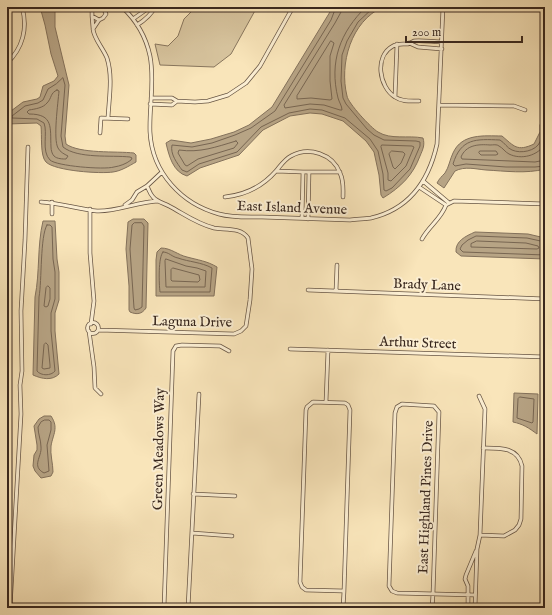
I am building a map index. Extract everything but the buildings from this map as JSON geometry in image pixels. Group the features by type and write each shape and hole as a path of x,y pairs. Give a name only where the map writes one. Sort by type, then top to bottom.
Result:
{"street":[{"path":"7,63 17,51 23,39 25,25 22,7"},
{"path":"95,7 92,11 93,29 103,49 109,67 108,118"},
{"name":"East Island Avenue","path":"122,7 141,30 150,56 152,77 150,98 151,145 156,161 169,184 194,204 221,215 350,220 371,218 385,213 402,204 416,192 434,161 437,144 443,7"},
{"path":"133,19 150,7"},
{"path":"137,25 152,13 155,7"},
{"path":"150,98 172,98 177,101 208,101 228,95 246,83 260,66 293,7"},
{"path":"93,29 99,20 105,17 106,14 104,8"},
{"path":"92,16 99,20"},
{"path":"409,44 414,41 442,42"},
{"path":"395,97 397,44"},
{"path":"419,101 404,101 388,92 384,86 381,70 382,60 387,51 397,44 409,44 418,47 442,49"},
{"path":"150,104 172,105 177,101"},
{"path":"439,105 514,106 525,110"},
{"path":"100,133 101,118 128,119"},
{"path":"10,608 21,414 21,311 28,146"},
{"path":"225,197 243,194 257,187 269,178 291,156 306,151 317,152 327,157 335,164 340,172 343,184 343,197"},
{"path":"276,171 340,172"},
{"path":"124,206 132,200 139,190 147,186 162,172"},
{"path":"302,218 303,172"},
{"path":"308,219 309,172"},
{"path":"423,181 449,203"},
{"name":"Laguna Drive","path":"99,330 234,334 241,331 246,326 251,293 252,269 248,238 246,234 240,231 224,230 204,225 184,216 152,197 147,186"},
{"path":"419,187 446,205"},
{"path":"42,202 52,202 90,210 103,211 151,201 159,201"},
{"path":"422,239 428,229 442,213 446,205 454,201 545,204"},
{"path":"52,202 52,214"},
{"path":"90,210 90,253 94,301 91,324 88,326 94,367 95,388 101,394"},
{"path":"336,292 337,265"},
{"name":"Brady Lane","path":"308,290 545,299"},
{"path":"89,331 94,334 99,330 99,326 96,323 91,324"},
{"name":"Green Meadows Way","path":"164,608 173,351 176,346 182,345 220,346 229,350"},
{"name":"Arthur Street","path":"290,349 545,357"},
{"path":"326,402 328,350"},
{"path":"188,608 199,394"},
{"path":"474,608 477,549 480,536 485,409 479,396"},
{"path":"343,608 344,591 350,410 348,405 345,403 313,402 307,407 306,410 300,584 306,590 344,591"},
{"name":"East Highland Pines Drive","path":"432,608 433,594 439,412 434,406 400,405 395,413 389,586 394,593 433,594"},
{"path":"480,536 504,536 510,534 515,530 521,519 521,461 513,451 506,449 483,448"},
{"path":"193,494 235,496"},
{"path":"192,533 232,536"},
{"path":"468,608 468,586 465,579 477,549"},
{"path":"433,594 475,596"}],"shaded area":[{"path":"196,7 257,7 231,54 214,67 160,65 155,44 168,46 178,36 184,19"}],"water":[{"path":"40,7 57,7 55,11 55,27 69,85 65,136 66,144 89,151 134,153 136,155 136,162 119,171 107,173 59,168 46,162 44,159 41,126 37,123 7,124 7,114 23,102 40,97 43,86 54,81 58,76 51,54"},
{"path":"333,7 383,7 363,22 355,33 346,57 345,84 347,96 351,104 365,121 375,130 394,137 423,138 424,145 421,154 414,169 406,180 383,198 381,195 379,175 374,152 366,141 343,121 322,114 310,113 290,116 263,130 239,155 200,168 187,176 178,171 172,163 166,143 171,140 191,143 234,132 249,125 272,107"},
{"path":"545,96 545,115 543,102"},
{"path":"545,115 545,169 538,171 516,172 470,168 459,169 455,171 444,188 437,183 445,173 453,153 462,142 474,137 502,136 516,147 524,148 534,144 540,132 540,125"},
{"path":"133,219 144,219 148,223 146,308 143,312 137,314 130,312 129,310 126,249 128,222"},
{"path":"43,221 55,221 59,272 59,300 55,313 55,331 59,374 53,378 47,379 33,375 35,297"},
{"path":"475,232 528,234 545,238 545,259 461,256 456,252 457,245 465,237"},
{"path":"161,248 168,249 217,267 214,296 156,296 156,260 157,252"},
{"path":"514,393 538,394 537,434 526,426 513,422"},
{"path":"44,416 51,416 55,424 55,431 51,449 53,472 51,476 41,478 33,466 34,455 37,450 34,426 39,419"}]}
